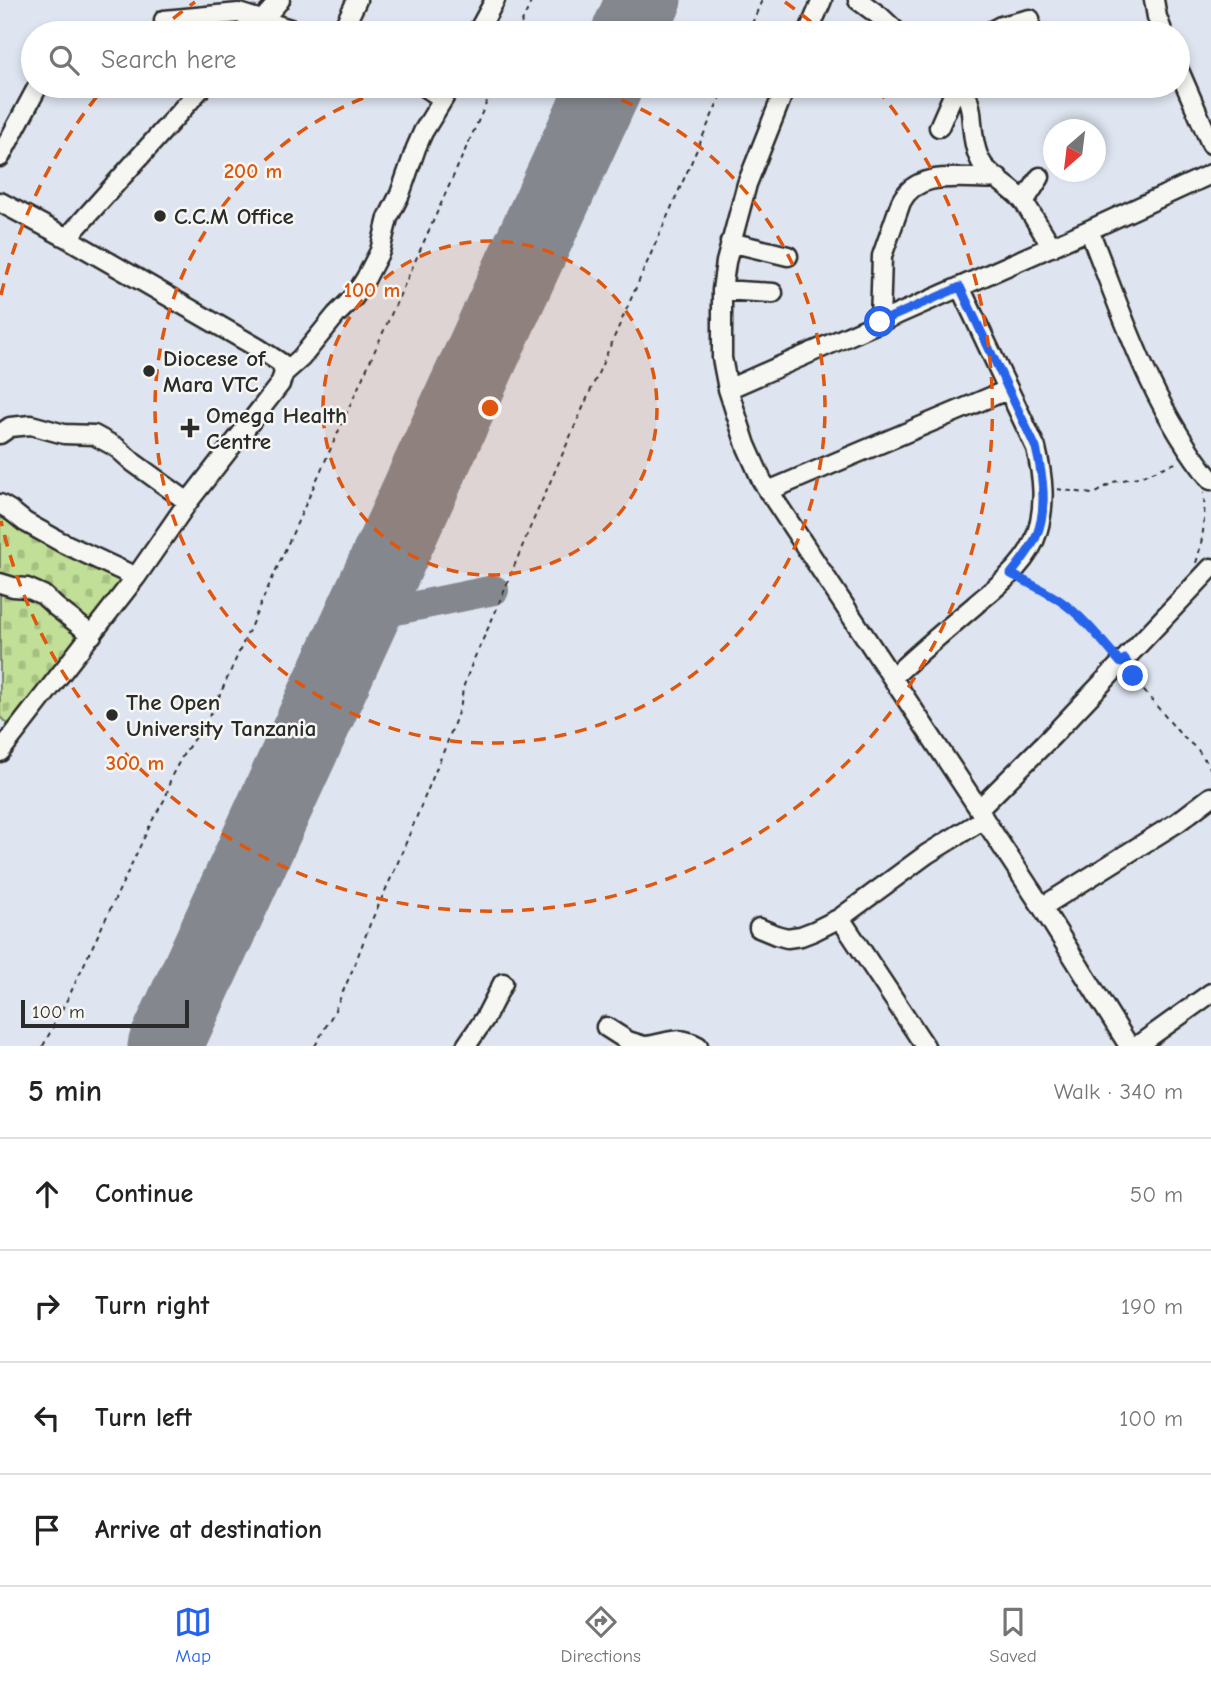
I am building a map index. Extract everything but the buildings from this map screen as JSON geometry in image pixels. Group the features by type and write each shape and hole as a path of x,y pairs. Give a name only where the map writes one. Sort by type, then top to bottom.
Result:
{"street":[{"path":"261,21 280,0"},
{"path":"347,21 357,0"},
{"path":"484,21 495,0"},
{"path":"813,21 822,0"},
{"path":"858,0 885,21"},
{"path":"1154,0 1158,21"},
{"path":"164,20 239,13 249,21"},
{"path":"1022,21 1030,19"},
{"path":"1190,89 1205,116 1211,144"},
{"path":"0,158 32,98"},
{"path":"67,238 192,98"},
{"path":"0,752 136,577 188,502 280,384 284,373 302,358 354,297 374,265 388,218 400,194 416,148 443,98"},
{"path":"781,98 747,184 730,242 722,290 722,358 728,389 746,445 768,491 893,677 1129,1046"},
{"path":"939,127 952,98"},
{"path":"968,98 980,160 987,170 1024,202 1052,247"},
{"path":"728,389 1211,174"},
{"path":"1024,202 1040,177"},
{"path":"880,322 882,256 905,194 917,185 938,178 998,178"},
{"path":"0,202 258,348 281,363 284,373"},
{"path":"1089,230 1139,357 1165,412 1202,469"},
{"path":"730,242 788,256"},
{"path":"893,677 1011,574 1037,536 1043,509 1042,475 1036,448 960,287"},
{"path":"722,290 773,293"},
{"path":"768,491 1007,390"},
{"path":"0,434 10,427 31,425 64,434 94,435 116,447 188,502"},
{"path":"0,504 61,542 136,577"},
{"path":"759,928 788,938 814,931 840,918 982,814 1123,661 1203,566"},
{"path":"0,583 36,591 92,635"},
{"path":"1042,907 1178,822 1211,797"},
{"path":"840,918 925,1046"},
{"path":"466,1046 485,1018 503,983"},
{"path":"1137,1046 1211,993"},
{"path":"606,1027 628,1041 645,1046 658,1045 673,1039 688,1040 698,1046"}],"path":[{"path":"522,21 532,0"},
{"path":"753,21 762,0"},
{"path":"43,1046 166,797 171,777 213,710 489,98"},
{"path":"315,1046 335,1010 427,793 452,730 473,661 720,98"},
{"path":"1042,487 1092,494 1113,482 1202,469 1205,516 1203,566"},
{"path":"1011,574 1062,602 1088,625 1123,661 1139,685 1198,750 1211,770"}],"green space":[{"path":"0,517 132,587 20,735 0,717"}],"taxiway":[{"path":"362,617 494,590"}],"runway":[{"path":"634,21 644,0"},
{"path":"165,1046 600,98"}],"place":[{"name":"C.C.M Office","path":"160,216"},
{"name":"Diocese of Mara VTC","path":"149,371"},
{"name":"Omega Health Centre","path":"190,428"},
{"name":"The Open University Tanzania","path":"112,715"}],"route":[{"path":"880,322 960,287 1036,448 1042,475 1043,509 1037,536 1011,574 1062,602 1088,625 1121,663 1125,659 1133,676"}]}
